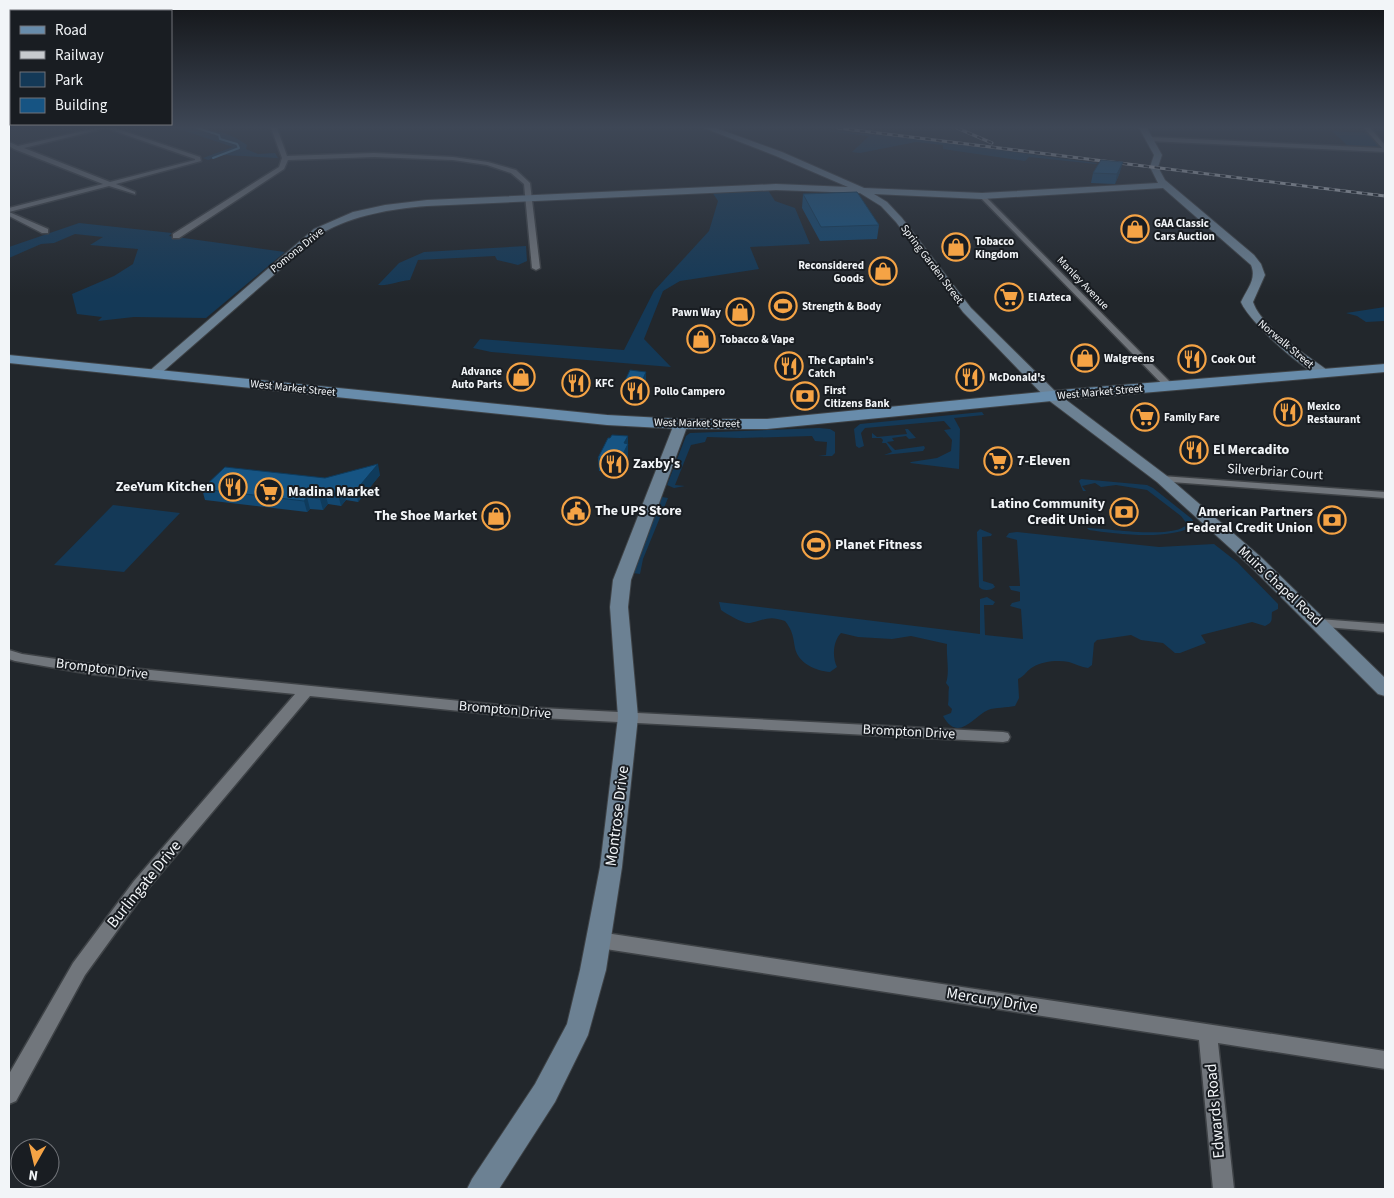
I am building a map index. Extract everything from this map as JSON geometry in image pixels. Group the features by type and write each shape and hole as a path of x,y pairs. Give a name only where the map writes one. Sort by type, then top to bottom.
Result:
{"main road":[{"name":"West Market Street","path":"9,359 607,420 681,424 767,424 1052,396 1385,368"}],"street":[{"path":"9,212 111,184 133,193"},
{"path":"176,236 260,184"},
{"path":"527,184 536,268"},
{"path":"814,187 827,184"},
{"name":"Spring Garden Street","path":"847,184 884,204 899,220 967,310 1052,396"},
{"name":"Pomona Drive","path":"153,373 297,248 327,226 362,213 403,205 765,187 814,187 982,196 1164,185"},
{"name":"Norwalk Street","path":"1164,185 1256,263 1260,276 1248,298 1248,309 1262,325 1322,373"},
{"name":"Manley Avenue","path":"982,196 1169,386"},
{"path":"9,212 46,231"},
{"name":"Muirs Chapel Road","path":"1052,396 1162,479 1256,562 1385,688"},
{"name":"Montrose Drive","path":"482,1189 546,1093 579,1026 599,940 611,867 628,717 619,607 622,580 681,424"},
{"name":"Silverbriar Court","path":"1162,479 1385,495"},
{"path":"1319,623 1385,628"},
{"name":"Brompton Drive","path":"9,654 20,658 90,669 521,712 1003,738"},
{"name":"Burlingate Drive","path":"9,1094 82,964 140,886 306,691"},
{"name":"Mercury Drive","path":"599,940 1385,1060"},
{"name":"Edwards Road","path":"1208,1033 1222,1189"}],"green space":[{"path":"768,190 775,201 795,208 810,244 750,247 759,269 680,281 663,291 644,339 671,367 491,352 473,348 480,339 624,350 654,291 709,231 718,201 712,192"},
{"path":"79,223 172,233 169,236 285,252 206,318 134,317 98,321 102,317 77,314 72,294 114,276 133,264 138,249 90,245 103,237 75,234 54,243 41,244 9,258 9,247"},
{"path":"526,246 527,261 518,265 497,260 495,256 418,260 410,280 378,285 399,263 424,252"},
{"path":"1385,307 1385,321 1366,322 1357,316 1346,313"},
{"path":"982,412 984,415 954,418 960,429 959,469 910,463 937,458 951,451 952,440 944,430 951,429 944,421 865,428 861,433 864,446 859,448 856,446 854,429 860,424"},
{"path":"830,429 835,432 835,453 832,456 818,456 826,455 827,442 815,441 812,436 707,437 705,442 691,445 675,485 685,486 674,488 667,485 686,436 690,433"},
{"path":"905,429 908,429 916,438 909,439 906,436 892,438 894,441 887,442 895,450 924,446 923,451 884,455 892,452 886,443 882,443 883,440 881,438 872,438 872,433 877,437 907,434"},
{"path":"1081,479 1147,485 1192,519 1195,525 1185,530 1158,535 1089,530 1087,528 1155,532 1180,529 1187,524 1181,516 1147,490 1116,485 1101,487 1095,483 1082,486 1086,491 1083,491 1079,481"},
{"path":"662,497 668,498 643,559 640,574 633,573"},
{"path":"113,505 180,513 124,572 54,565"},
{"path":"980,529 992,534 991,536 982,537 983,581 993,584 995,587 989,590 979,587 977,532"},
{"path":"1017,532 1159,547 1214,544 1237,562 1278,604 1278,609 1272,612 1271,622 1268,625 1265,626 1252,622 1201,635 1206,643 1180,653 1175,653 1163,643 1141,640 1131,635 1097,640 1094,643 1092,665 1088,668 1060,661 1037,665 1018,679 1019,698 1015,706 988,710 960,728 949,724 943,716 951,713 952,709 948,705 949,687 946,683 948,674 947,644 911,636 892,639 858,637 841,633 836,640 834,649 834,659 837,667 830,672 814,668 800,658 795,648 791,631 785,621 771,618 750,623 743,622 721,610 719,602 980,634 980,599 987,597 995,602 993,605 984,605 985,635 1023,639 1021,609 1010,606 1012,603 1020,601 1020,592 1011,590 1009,586 1020,586 1017,540 1006,537 1009,533"}],"building":[{"path":"857,192 879,225 821,227 803,194"},
{"path":"630,370 646,372 640,386 623,385"},
{"path":"612,435 628,436 624,443 628,444 620,460 598,458 608,438"},
{"path":"378,464 356,490 343,489 338,494 325,493 320,499 307,497 304,501 202,489 225,467 325,478"}],"railway":[{"path":"1288,184 1385,196"}],"place":[{"name":"GAA Classic Cars Auction","path":"1135,229"},
{"name":"Tobacco Kingdom","path":"956,247"},
{"name":"Reconsidered Goods","path":"883,271"},
{"name":"El Azteca","path":"1009,297"},
{"name":"Strength & Body","path":"783,306"},
{"name":"Pawn Way","path":"740,312"},
{"name":"Tobacco & Vape","path":"701,339"},
{"name":"Walgreens","path":"1085,358"},
{"name":"Cook Out","path":"1192,359"},
{"name":"The Captain's Catch","path":"789,366"},
{"name":"Advance Auto Parts","path":"521,377"},
{"name":"McDonald's","path":"970,377"},
{"name":"KFC","path":"576,383"},
{"name":"Pollo Campero","path":"635,391"},
{"name":"First Citizens Bank","path":"805,396"},
{"name":"Mexico Restaurant","path":"1288,412"},
{"name":"Family Fare","path":"1145,417"},
{"name":"El Mercadito","path":"1194,450"},
{"name":"7-Eleven","path":"998,461"},
{"name":"Zaxby's","path":"614,464"},
{"name":"ZeeYum Kitchen","path":"233,487"},
{"name":"Madina Market","path":"269,492"},
{"name":"The UPS Store","path":"576,511"},
{"name":"Latino Community Credit Union","path":"1124,512"},
{"name":"The Shoe Market","path":"496,516"},
{"name":"American Partners Federal Credit Union","path":"1332,520"},
{"name":"Planet Fitness","path":"816,545"}]}
